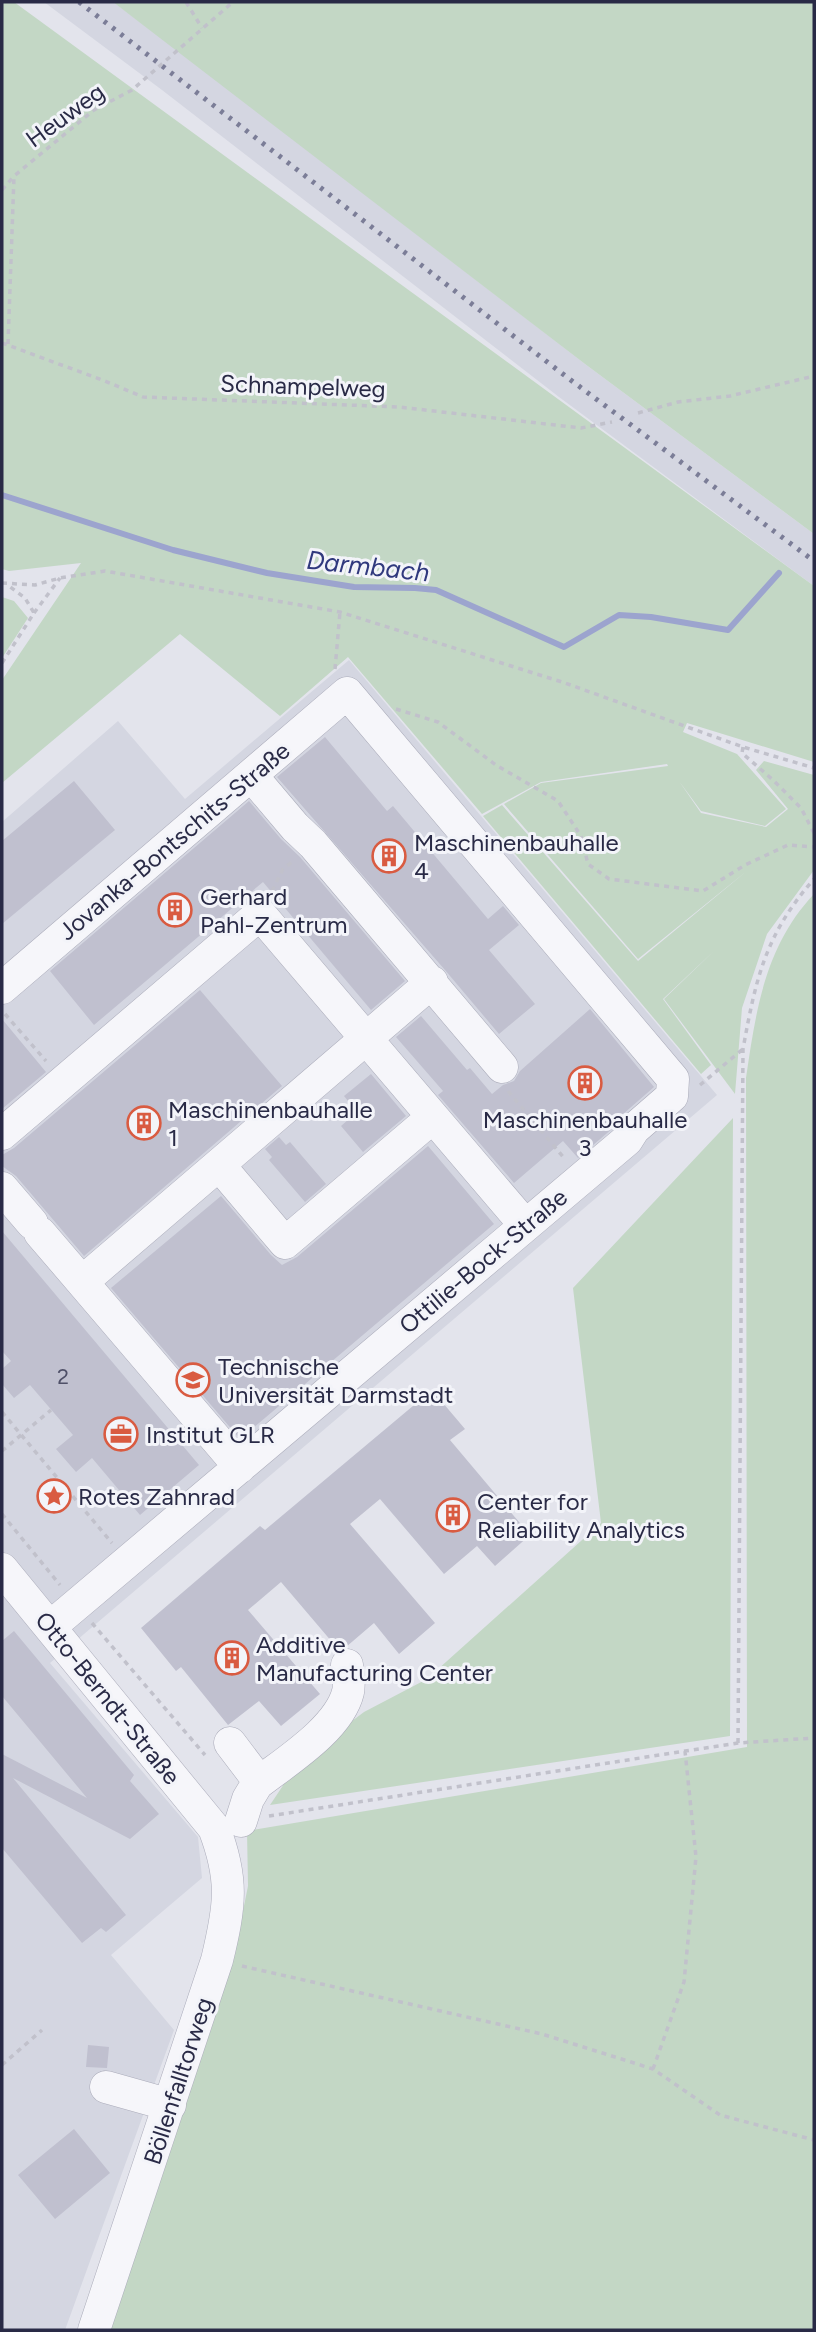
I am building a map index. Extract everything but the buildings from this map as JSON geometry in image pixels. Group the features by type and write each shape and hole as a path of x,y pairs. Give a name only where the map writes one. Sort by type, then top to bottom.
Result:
{"street":[{"name":"Jovanka-Bontschits-Straße","path":"2,988 347,693"},
{"name":"Ottilie-Bock-Straße","path":"50,1627 582,1178 672,1096 673,1079 347,693"},
{"path":"251,775 432,982 502,1067"},
{"path":"2,1134 260,914 525,1225"},
{"path":"82,1282 432,982"},
{"path":"219,1165 285,1243 433,1116"},
{"path":"2,1188 240,1466"},
{"name":"Otto-Berndt-Straße","path":"2,1569 50,1627 227,1824"},
{"path":"227,1824 257,1784 309,1743 336,1717 348,1693 347,1665"},
{"path":"221,1753 255,1776 257,1784"},
{"name":"Böllenfalltorweg","path":"94,2330 217,1960 228,1906 229,1879 223,1853 227,1824"},
{"path":"106,2087 170,2105"}],"path":[{"path":"186,2 202,28"},
{"name":"Heuweg","path":"8,344 14,176 94,110 132,90 233,2"},
{"path":"2,190 14,176"},
{"name":"Schnampelweg","path":"2,343 143,397 399,407 581,428 612,422"},
{"path":"638,413 678,402 730,396 814,376"},
{"path":"4,584 36,585 105,571 340,612 565,683 743,747 814,768"},
{"path":"2,663 34,612 60,578"},
{"path":"4,584 25,598 34,612"},
{"path":"340,612 334,681 347,693"},
{"path":"386,705 438,722 496,765 558,802 581,836 588,864 609,879 703,891 745,865 788,845 814,847"},
{"path":"743,747 742,753 773,779 801,808 814,834"},
{"path":"738,1743 743,1049 753,992 768,947 793,904 814,879"},
{"path":"2,1010 63,1082"},
{"path":"502,1067 501,1083 582,1178"},
{"path":"2,1451 51,1409"},
{"path":"2,1412 127,1561"},
{"path":"2,1514 76,1604 221,1753"},
{"path":"227,1824 738,1743 814,1738"},
{"path":"653,2069 684,1982 687,1954 696,1857 685,1751"},
{"path":"217,1960 542,2034 653,2069 720,2115 814,2140"},
{"path":"2,2065 42,2029"}],"shaded area":[{"path":"44,2 113,2 187,57 585,364 814,534 814,586 559,397"},
{"name":"Technische Universität Darmstadt","path":"349,660 717,1095 50,1663 198,1837 202,1878 111,1955 174,2030 65,2330 2,2330 2,822 118,721 185,799"}],"green space":[{"path":"2,2 14,2 814,586 814,762 687,723 683,732 737,754 786,809 765,826 701,811 679,781 701,813 766,827 788,809 756,770 764,761 814,775 814,870 767,934 742,1008 735,1094 664,999 716,949 663,999 711,1065 701,1074 483,816 502,805 638,961 748,870 638,959 504,804 541,783 668,766 667,764 541,782 482,814 348,657 280,716 180,634 2,783 2,680 81,563 9,571 2,569"},
{"path":"113,2 814,2 814,534 585,364"},
{"path":"2,597 14,601 28,618 2,658"},
{"path":"814,894 814,2330 110,2330 234,1955 248,1886 247,1831 747,1747 746,1078 765,980 784,935"},
{"path":"733,1118 730,1736 270,1805 286,1781 321,1755 348,1724 364,1712 427,1679 601,1523 573,1288"}],"waterway":[{"name":"Darmbach","path":"2,495 173,550 267,573 354,587 436,590 564,647 619,615 651,617 728,630 779,573"}],"railway":[{"path":"79,2 572,381 814,561"}],"place":[{"name":"Maschinenbauhalle 4","path":"389,856"},
{"name":"Gerhard Pahl-Zentrum","path":"175,910"},
{"name":"Maschinenbauhalle 3","path":"585,1083"},
{"name":"Maschinenbauhalle 1","path":"144,1123"},
{"name":"Technische Universität Darmstadt","path":"193,1380"},
{"name":"Institut GLR","path":"121,1434"},
{"name":"Rotes Zahnrad","path":"54,1496"},
{"name":"Center for Reliability Analytics","path":"453,1515"},
{"name":"Additive Manufacturing Center","path":"232,1658"}]}
